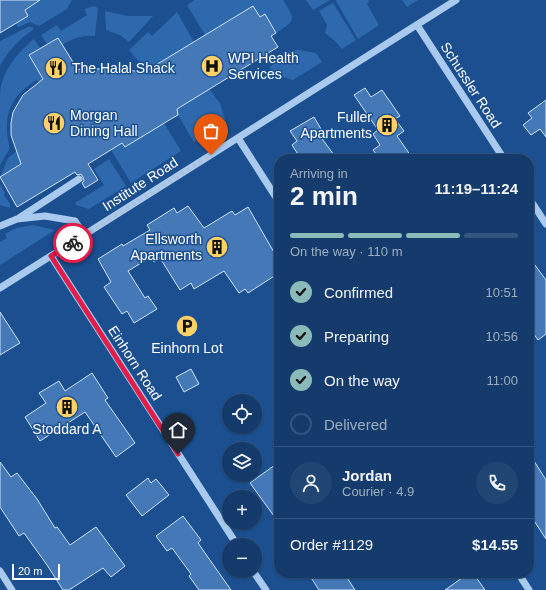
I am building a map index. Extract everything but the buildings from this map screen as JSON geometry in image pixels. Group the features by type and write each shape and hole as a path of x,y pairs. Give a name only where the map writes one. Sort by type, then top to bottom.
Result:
{"street":[{"name":"Institute Road","path":"0,288 456,0"},
{"name":"Schussler Road","path":"416,25 501,154"},
{"path":"238,138 274,194"},
{"path":"0,226 17,219 79,179"},
{"path":"534,206 546,224"},
{"path":"17,219 45,216 75,221 84,235"},
{"name":"Einhorn Road","path":"51,256 232,538"},
{"path":"0,571 12,590"},
{"path":"258,578 266,590"},
{"path":"521,578 529,590"}],"shaded area":[{"path":"40,0 72,0 67,9 39,26 30,22 18,27 16,23 28,16 22,4 29,7"},
{"path":"195,0 283,0 292,15 292,19 288,25 276,33 265,15 260,17 253,6 205,35 187,5"},
{"path":"306,0 330,0 313,10"},
{"path":"368,0 369,2 367,4 379,25 358,39 336,1"},
{"path":"402,0 418,0 407,7"},
{"path":"333,3 356,40 342,49 325,33 327,25 319,11"},
{"path":"94,6 98,8 95,36 86,36 70,40 62,45 58,38 47,44 41,35 57,25 61,31 87,15 84,9"},
{"path":"105,11 128,16 153,16 129,42 120,35 106,30"},
{"path":"177,12 194,42 144,72 140,63 129,50 148,32 152,36"},
{"path":"28,27 33,27 33,30 14,46 0,66 0,41"},
{"path":"34,39 40,48 29,56 43,79 38,82 37,80 23,90 18,95 11,107 7,122 9,150 0,165 1,85 7,70 17,56"},
{"path":"298,50 316,53 322,62 293,80 276,74 269,67 274,64 272,60 285,52"},
{"path":"209,89 220,103 226,123 194,142 178,115 177,109"},
{"path":"164,123 181,151 131,183 111,150 122,143 125,147"},
{"path":"17,151 22,163 0,177 8,158"},
{"path":"109,159 126,186 89,209 76,205 75,203 104,185 94,169"},
{"path":"0,184 5,193 4,195 10,204 10,208 0,205"},
{"path":"33,225 55,230 0,265 0,242 7,238 5,234 16,228"}],"way so far":[{"path":"73,243 211,155"}],"place":[{"name":"WPI Health Services","path":"212,66"},
{"name":"The Halal Shack","path":"56,68"},
{"name":"Morgan Dining Hall","path":"54,123"},
{"name":"Fuller Apartments","path":"387,125"},
{"name":"Ellsworth Apartments","path":"217,247"},
{"name":"Einhorn Lot","path":"187,326"},
{"name":"Stoddard A","path":"67,407"}],"route":[{"path":"73,243 51,256 178,454"}]}
